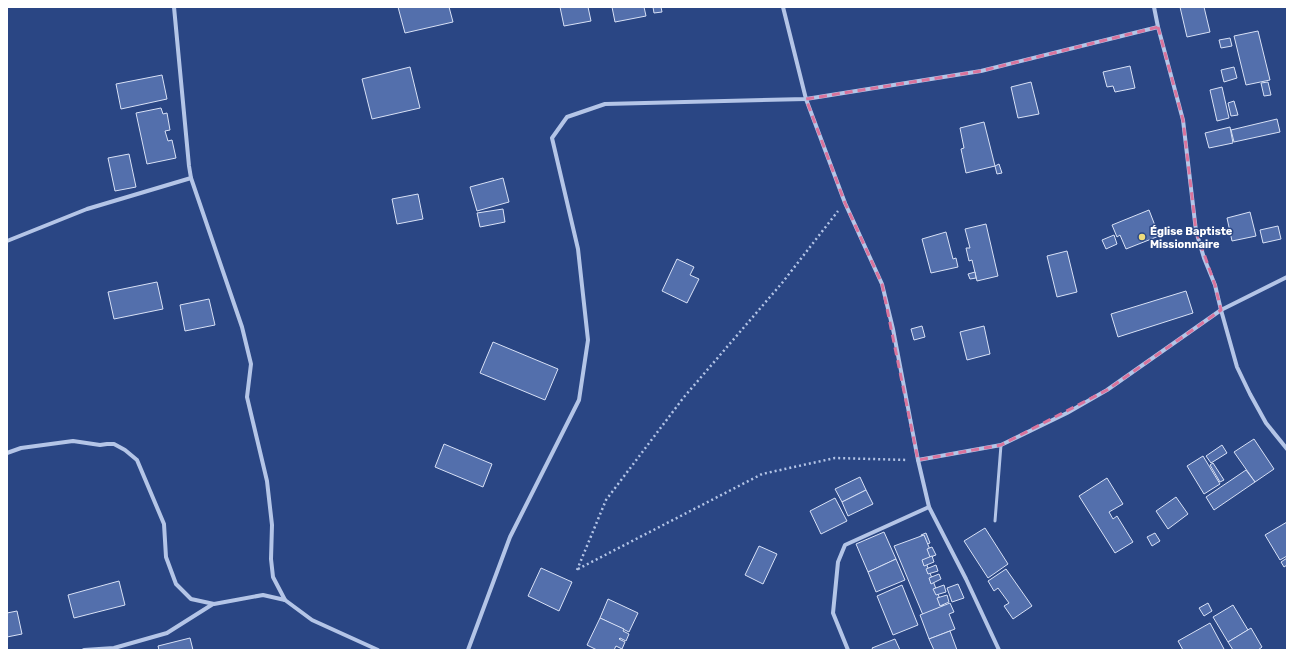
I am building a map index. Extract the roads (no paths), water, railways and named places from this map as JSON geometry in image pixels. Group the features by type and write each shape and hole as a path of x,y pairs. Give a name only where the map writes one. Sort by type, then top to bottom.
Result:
{"street":[{"path":"174,7 188,166 242,327 251,364 247,397 267,481 272,525 271,559 273,577 285,600"},
{"path":"783,7 806,99 845,203 882,284 893,329 928,507 966,578 999,650"},
{"path":"1154,7 1183,120 1196,231 1204,258 1215,285 1238,367 1250,394 1266,423 1287,449"},
{"path":"468,650 510,537 579,400 588,340 578,248 552,138 567,117 605,104 806,99 980,71 1158,27"},
{"path":"7,241 87,209 191,178"},
{"path":"918,460 1001,445 1107,390 1221,310 1287,277"},
{"path":"7,453 21,448 73,441 100,445 114,444 125,450 137,460 164,524 166,557 176,584 191,599 214,604"},
{"path":"848,650 833,613 838,562 845,545 928,507"},
{"path":"84,650 114,648 167,633 214,604 263,595 285,600 312,620 378,650"}],"lane":[{"path":"995,521 1001,445"}],"place":[{"name":"Église Baptiste Missionnaire","path":"1142,237"}]}
